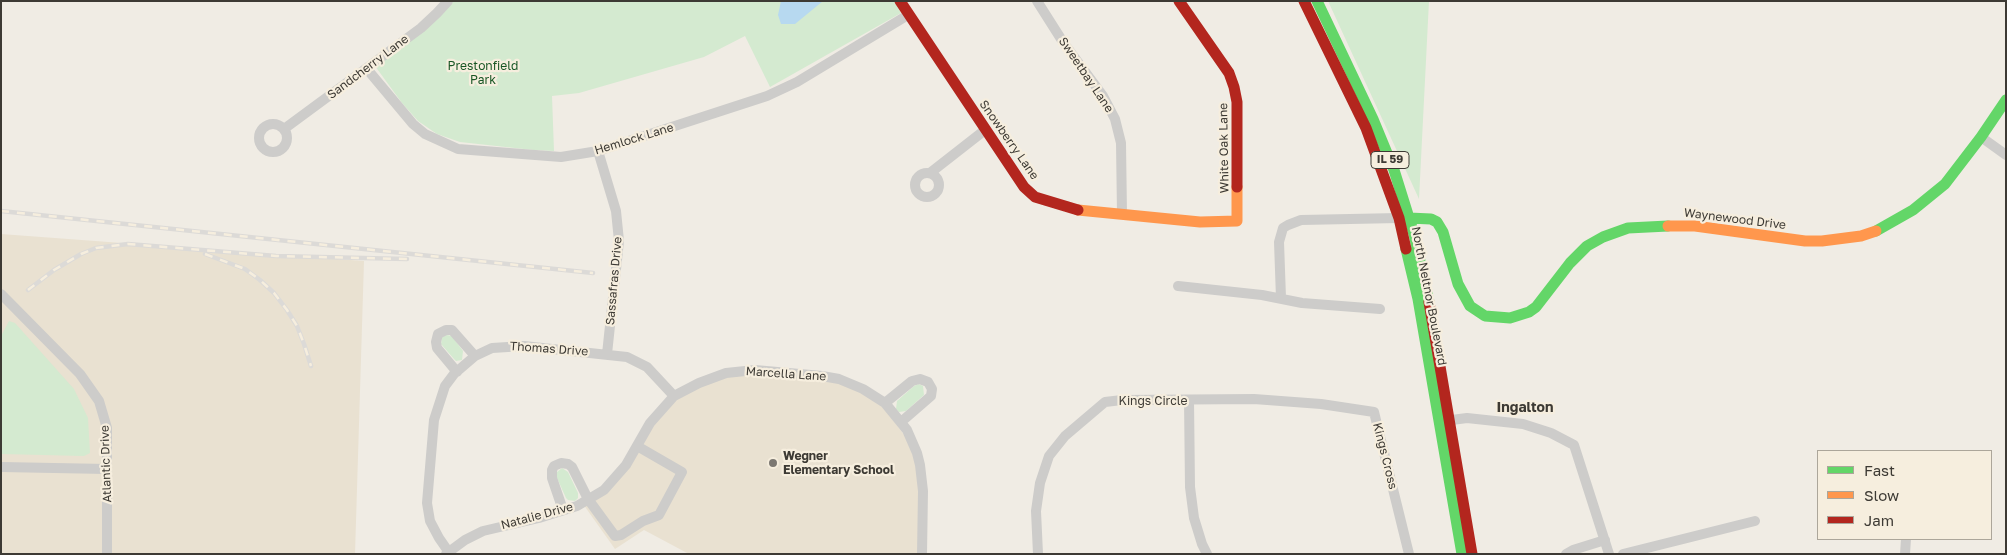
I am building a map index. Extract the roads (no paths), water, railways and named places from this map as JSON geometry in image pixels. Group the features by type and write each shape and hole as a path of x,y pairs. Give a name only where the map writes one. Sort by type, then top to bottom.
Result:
{"street":[{"name":"Sandcherry Lane","path":"284,129 421,28 448,1"},
{"name":"Snowberry Lane","path":"900,1 1024,187 1036,197 1078,210 1200,222 1238,221"},
{"name":"Sweetbay Lane","path":"1037,1 1063,42 1103,96 1115,119 1121,143 1122,214"},
{"name":"White Oak Lane","path":"1179,1 1229,73 1234,87 1238,102 1238,221"},
{"name":"North Neltnor Boulevard","path":"1304,1 1358,110 1404,218"},
{"name":"North Neltnor Boulevard","path":"1317,1 1376,126 1394,170 1404,218 1412,274 1428,329 1439,391 1462,554"},
{"name":"Hemlock Lane","path":"367,68 413,124 425,134 458,149 560,157 598,152 767,96 797,82 908,15"},
{"name":"Waynewood Drive","path":"1281,298 1280,242 1283,228 1301,220 1432,218 1438,222 1443,232 1458,284 1470,306 1486,316 1510,318 1529,312 1536,307 1570,263 1587,246 1603,237 1628,228 1694,226 1805,241 1822,241 1869,234 1896,221 1913,210 1945,184 1982,137 2006,100"},
{"path":"930,173 985,130"},
{"path":"1982,137 2006,155"},
{"name":"Sassafras Drive","path":"598,152 616,211 619,241 607,354"},
{"path":"1178,286 1281,298 1302,303 1380,310"},
{"name":"Atlantic Drive","path":"1,294 80,374 99,401 106,428 108,554"},
{"path":"457,372 437,348 438,334 446,330 452,330 475,356"},
{"name":"Thomas Drive","path":"447,552 430,521 426,494 436,409 445,386 475,356 492,348 512,346 627,357 640,362 659,378 674,396"},
{"name":"Marcella Lane","path":"674,396 699,383 726,373 755,370 839,379 863,388 885,403 901,422 915,447 921,471 923,491 922,554"},
{"path":"885,403 912,381 920,379 928,382 932,388 931,396 901,422"},
{"name":"Natalie Drive","path":"447,552 464,540 483,531 577,506 604,490 626,465 650,423 674,396"},
{"name":"Kings Circle","path":"1038,554 1036,511 1040,483 1049,456 1065,436 1105,402 1122,400 1258,400"},
{"path":"1189,400 1190,489 1194,518 1207,554"},
{"name":"Kings Cross","path":"1258,400 1321,404 1374,412 1409,554"},
{"path":"1444,421 1467,418 1523,424 1551,433 1574,445 1609,554"},
{"name":"North Neltnor Boulevard","path":"1444,421 1472,554"},
{"path":"563,510 552,478 554,466 560,463 568,464 572,467 588,499 614,536 621,535 643,521 659,515 682,472 637,446"},
{"path":"1,467 107,469"},
{"path":"1622,554 1755,521"},
{"path":"1566,554 1605,540"},
{"path":"1906,540 1906,554"}],"water":[{"path":"781,1 823,1 795,24 781,24 778,15"}],"railway":[{"path":"1,211 593,273"},
{"path":"28,290 54,270 81,254 96,248 128,244 276,256 407,259"},
{"path":"205,254 245,269 274,293 297,326 311,366"}],"place":[{"name":"Wegner Elementary School","path":"773,463"}],"district":[{"name":"Ingalton","path":"1525,408"}],"park label":[{"name":"Prestonfield Park","path":"483,73"}]}
